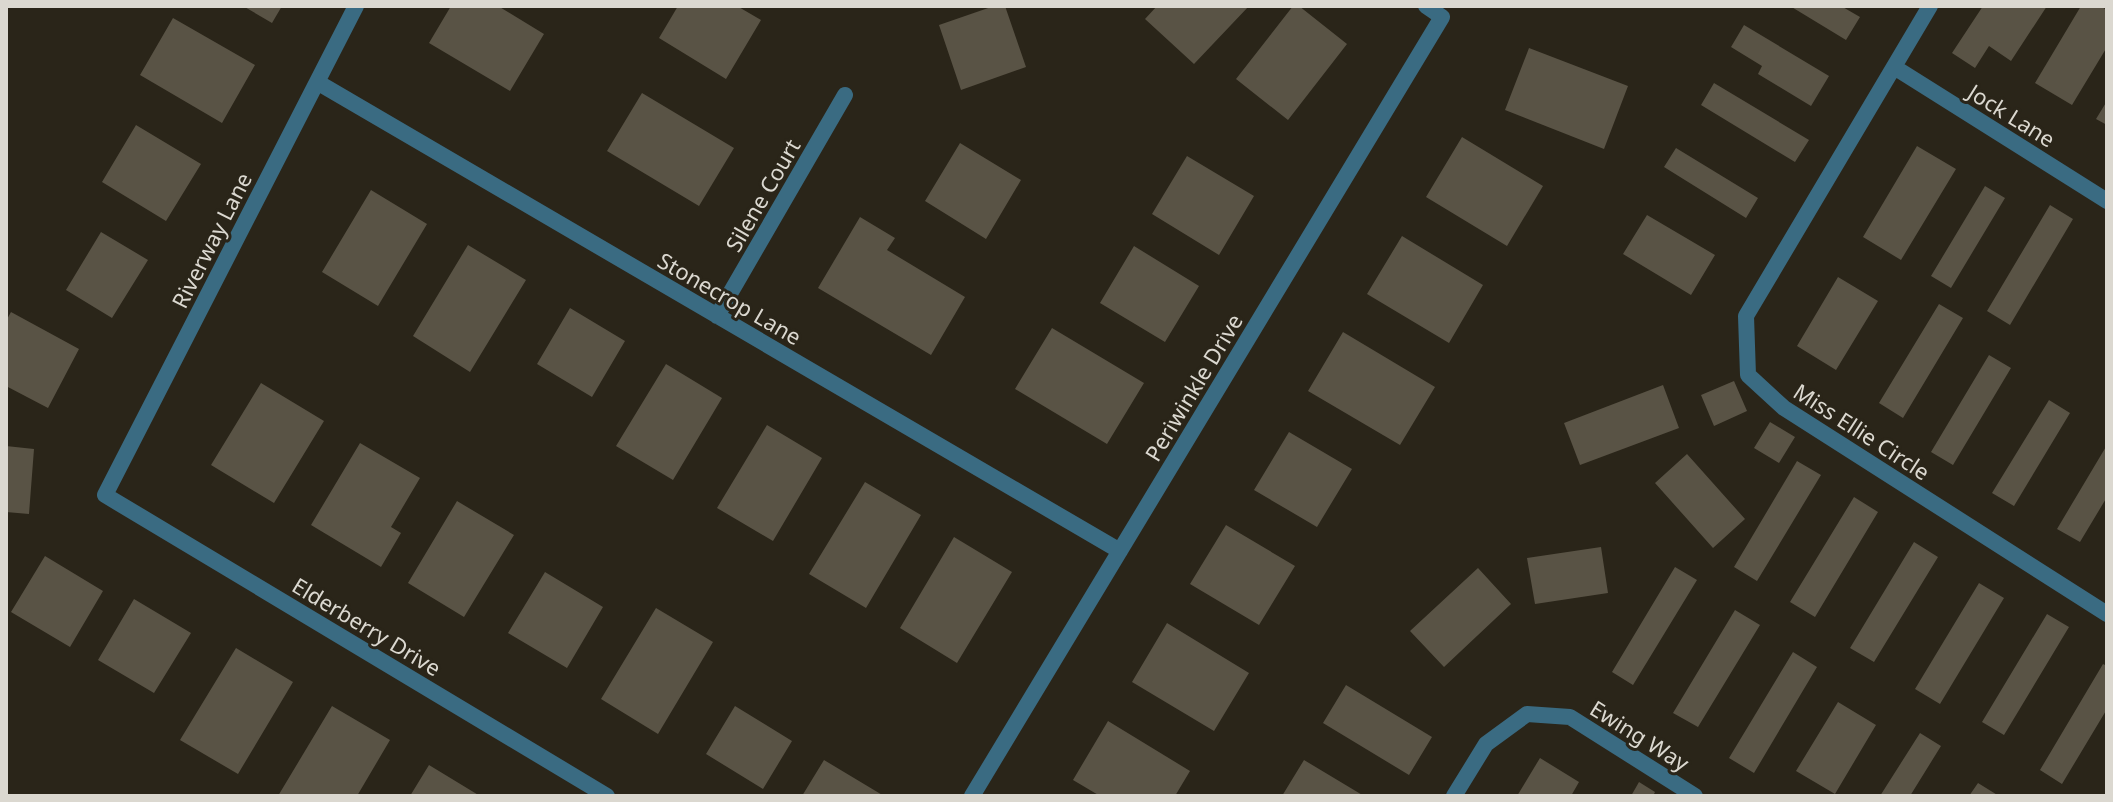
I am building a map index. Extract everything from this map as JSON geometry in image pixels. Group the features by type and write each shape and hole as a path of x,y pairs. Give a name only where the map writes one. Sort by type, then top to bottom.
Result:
{"street":[{"name":"Riverway Lane","path":"105,495 356,6"},
{"name":"Periwinkle Drive","path":"972,796 1442,17 1426,6"},
{"name":"Miss Ellie Circle","path":"1930,6 1746,316 1748,375 1784,408 2107,614"},
{"name":"Jock Lane","path":"1894,67 2107,201"},
{"name":"Stonecrop Lane","path":"317,82 1120,551"},
{"name":"Silene Court","path":"717,316 845,95"},
{"name":"Elderberry Drive","path":"105,495 607,796"},
{"name":"Ewing Way","path":"1454,796 1486,744 1527,714 1570,717 1695,796"}],"building":[{"path":"243,6 282,6 272,23"},
{"path":"451,6 498,6 544,34 510,91 429,43"},
{"path":"678,6 737,6 761,20 726,79 659,38"},
{"path":"994,6 1005,6 1026,67 961,90 939,25"},
{"path":"1157,6 1249,6 1194,64 1145,19"},
{"path":"1293,6 1299,6 1347,44 1288,120 1236,79"},
{"path":"1790,6 1841,6 1860,17 1846,40"},
{"path":"1983,6 2047,6 2011,61 1989,46 1975,68 1952,53"},
{"path":"2081,6 2100,6 2107,10 2107,47 2072,105 2035,83"},
{"path":"173,18 255,65 222,123 140,75"},
{"path":"1744,25 1829,76 1811,106 1758,74 1762,66 1731,47"},
{"path":"1529,48 1628,86 1604,149 1505,110"},
{"path":"1714,83 1809,140 1795,162 1701,105"},
{"path":"642,93 734,148 699,206 607,151"},
{"path":"2107,101 2107,125 2096,119"},
{"path":"136,125 201,164 166,221 102,182"},
{"path":"1462,137 1543,186 1507,246 1426,197"},
{"path":"960,143 1021,180 986,239 925,201"},
{"path":"1917,146 1956,169 1901,260 1863,237"},
{"path":"1676,148 1758,198 1746,218 1664,167"},
{"path":"1187,156 1254,196 1219,255 1152,214"},
{"path":"1985,186 2005,198 1951,288 1931,276"},
{"path":"371,190 427,224 378,306 322,272"},
{"path":"2050,205 2073,219 2010,325 1987,311"},
{"path":"1647,215 1715,255 1691,295 1623,254"},
{"path":"860,217 895,238 887,250 965,297 931,355 818,288"},
{"path":"101,232 148,260 112,318 66,290"},
{"path":"1402,236 1483,285 1449,343 1367,294"},
{"path":"468,245 526,280 470,372 413,336"},
{"path":"1134,246 1199,286 1165,342 1100,303"},
{"path":"1838,277 1878,301 1836,370 1797,346"},
{"path":"1939,304 1963,318 1903,418 1879,403"},
{"path":"570,308 625,341 592,397 537,364"},
{"path":"11,312 79,349 48,408 6,386 6,321"},
{"path":"1052,328 1144,383 1107,444 1015,389"},
{"path":"1343,332 1435,387 1400,445 1308,391"},
{"path":"1989,355 2011,368 1953,465 1931,452"},
{"path":"666,364 722,398 673,480 616,446"},
{"path":"1734,381 1747,411 1714,426 1701,395"},
{"path":"261,383 324,421 274,503 211,465"},
{"path":"1663,385 1679,428 1580,465 1564,423"},
{"path":"2049,400 2070,413 2014,506 1992,493"},
{"path":"1770,422 1795,437 1779,463 1754,448"},
{"path":"767,425 822,458 773,541 717,508"},
{"path":"1289,432 1352,469 1317,527 1254,490"},
{"path":"360,443 420,478 391,527 401,533 381,567 311,525"},
{"path":"2107,445 2107,497 2080,542 2057,529"},
{"path":"6,446 34,449 29,514 6,512"},
{"path":"1687,454 1745,519 1713,548 1655,483"},
{"path":"1797,461 1821,475 1757,581 1734,567"},
{"path":"865,482 921,515 866,608 809,574"},
{"path":"1854,497 1878,512 1815,617 1790,602"},
{"path":"457,501 514,535 464,617 408,583"},
{"path":"1226,525 1295,566 1259,625 1190,584"},
{"path":"954,537 1012,572 957,663 900,628"},
{"path":"1914,542 1938,557 1874,662 1850,648"},
{"path":"1601,547 1608,593 1535,604 1527,558"},
{"path":"45,556 103,591 70,647 11,612"},
{"path":"1675,567 1697,580 1633,685 1612,672"},
{"path":"1478,568 1511,604 1444,667 1410,631"},
{"path":"545,572 603,607 567,668 508,633"},
{"path":"1979,583 2004,598 1940,704 1915,689"},
{"path":"134,599 191,633 154,693 98,660"},
{"path":"656,608 713,642 658,734 601,699"},
{"path":"1735,610 1760,625 1698,727 1673,713"},
{"path":"2047,614 2069,627 2004,735 1982,722"},
{"path":"1167,623 1249,673 1214,731 1132,682"},
{"path":"236,648 293,682 238,774 180,740"},
{"path":"1793,652 1817,667 1754,773 1729,758"},
{"path":"2103,664 2107,666 2107,709 2062,784 2040,770"},
{"path":"1346,685 1432,737 1409,775 1323,723"},
{"path":"1838,702 1876,725 1835,794 1796,771"},
{"path":"332,706 390,740 357,796 278,796"},
{"path":"735,706 792,741 763,789 706,754"},
{"path":"1108,721 1190,771 1175,796 1100,796 1073,780"},
{"path":"1920,733 1941,746 1910,796 1880,796"},
{"path":"1540,758 1579,782 1571,796 1517,796"},
{"path":"824,760 884,796 802,796"},
{"path":"1304,760 1364,796 1282,796"},
{"path":"429,765 480,796 410,796"},
{"path":"1639,782 1655,792 1653,796 1631,796"},
{"path":"1978,783 1999,796 1969,796"}]}
